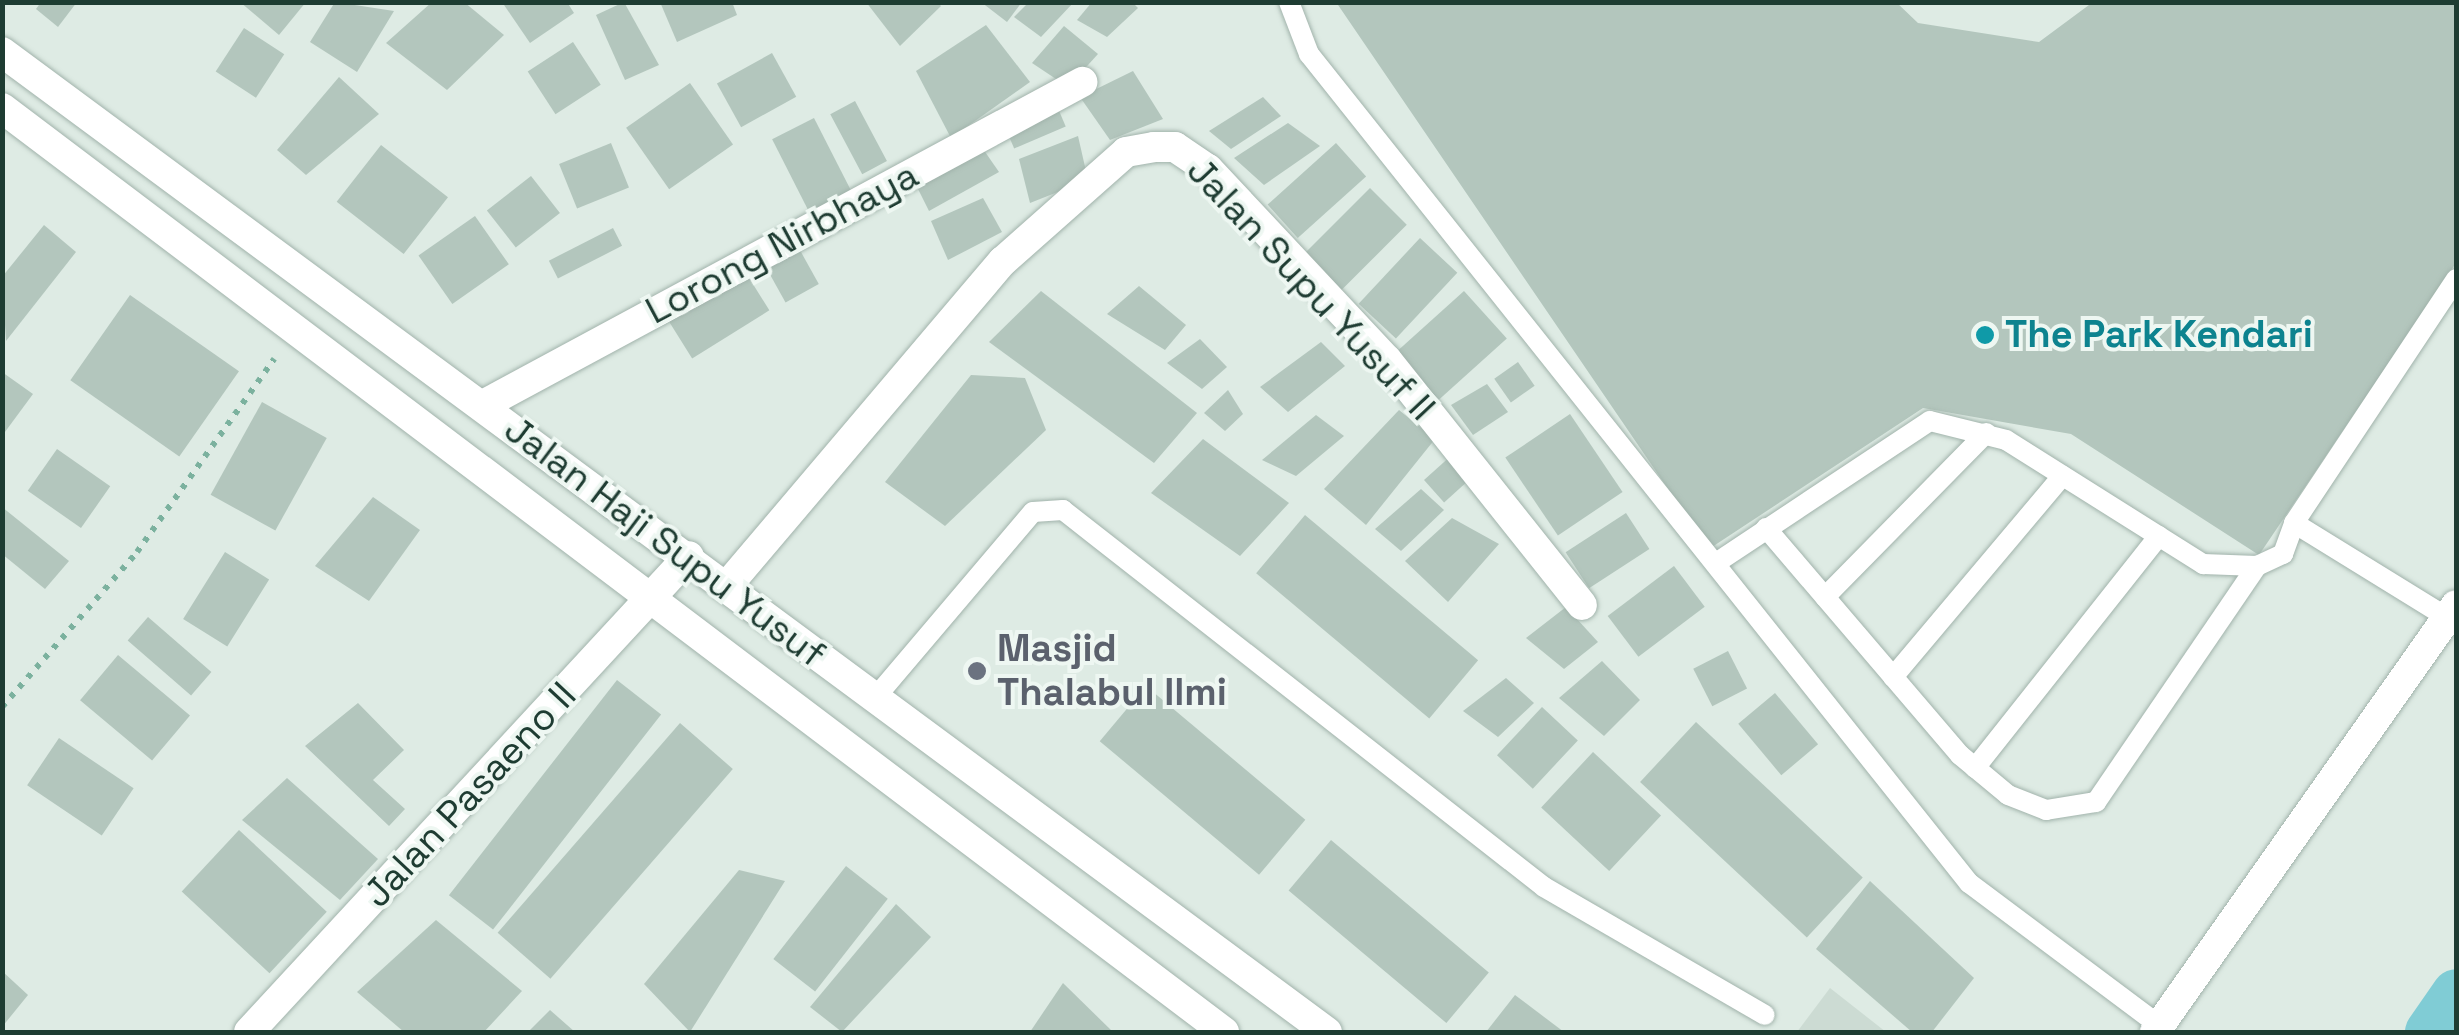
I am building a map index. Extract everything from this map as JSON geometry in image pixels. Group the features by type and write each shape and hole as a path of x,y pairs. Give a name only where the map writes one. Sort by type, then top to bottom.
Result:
{"street":[{"name":"Jalan Haji Supu Yusuf","path":"2,52 689,556 1328,1032"},
{"name":"Lorong Nirbhaya","path":"482,404 1082,82"},
{"name":"Jalan Haji Supu Yusuf","path":"2,108 1224,1032"},
{"name":"Jalan Supu Yusuf II","path":"727,586 1003,261 1126,152 1154,146 1175,147 1208,169 1388,360 1582,605"},
{"name":"Jalan Pasaeno II","path":"249,1032 689,556"},
{"path":"2157,1029 2452,611"}],"lane":[{"path":"1290,2 1309,54 1719,561 1969,883 2157,1029"},
{"path":"1719,561 1908,429 1930,422 1986,433 2203,564 2257,566 2283,554 2294,523 2456,279"},
{"path":"1825,597 1986,433"},
{"path":"1893,677 2062,476"},
{"path":"875,698 1032,512 1063,510 1544,887 1765,1015"},
{"path":"2294,523 2452,611"},
{"path":"1766,528 1975,768 2008,796 2046,810 2096,802 2257,566"},
{"path":"1975,768 2159,536"}],"path":[{"path":"2,707 137,552 296,329"}],"shaded area":[{"path":"1830,988 1886,1032 1797,1032"}],"building":[{"path":"41,2 77,2 58,27 36,9"},
{"path":"240,2 306,2 279,35"},
{"path":"335,2 394,11 357,72 310,42"},
{"path":"432,2 464,2 504,35 447,90 386,43"},
{"path":"502,2 567,2 574,13 530,43"},
{"path":"624,2 659,65 625,80 596,15"},
{"path":"660,2 732,2 737,15 677,42"},
{"path":"866,2 937,2 941,6 900,46"},
{"path":"981,2 1022,2 1007,22"},
{"path":"1029,2 1074,2 1041,37 1014,17"},
{"path":"1092,2 1132,2 1138,8 1107,37 1077,20"},
{"name":"The Park Kendari","path":"1336,2 1896,2 1918,23 2039,42 2093,2 2456,2 2456,263 2259,555 2071,434 1923,408 1709,549"},
{"path":"986,25 1030,82 951,138 916,71"},
{"path":"1064,26 1098,54 1068,87 1032,63"},
{"path":"244,28 284,54 256,98 216,72"},
{"path":"573,42 601,85 555,114 528,71"},
{"path":"772,53 796,97 741,127 717,84"},
{"path":"1133,71 1163,119 1110,140 1080,97"},
{"path":"339,77 379,114 306,175 277,150"},
{"path":"690,83 733,144 669,189 626,128"},
{"path":"1263,97 1281,116 1231,149 1209,131"},
{"path":"1054,99 1066,127 1014,148 1002,121"},
{"path":"855,101 887,161 862,174 830,114"},
{"path":"814,118 852,193 810,214 772,139"},
{"path":"1288,123 1320,146 1264,185 1234,158"},
{"path":"1078,136 1088,180 1030,203 1019,159"},
{"path":"611,143 629,188 577,208 559,164"},
{"path":"1336,143 1366,176 1298,238 1268,205"},
{"path":"381,145 448,197 404,254 337,202"},
{"path":"981,146 999,172 929,211 917,187"},
{"path":"531,176 560,213 516,248 487,210"},
{"path":"1370,188 1407,225 1337,294 1301,257"},
{"path":"983,198 1002,232 948,260 931,221"},
{"path":"475,216 509,264 452,304 418,256"},
{"path":"44,225 76,252 6,341 2,277"},
{"path":"613,228 622,246 558,279 549,261"},
{"path":"1420,238 1457,273 1396,339 1359,304"},
{"path":"796,243 819,284 786,303 763,261"},
{"path":"746,273 769,310 692,359 669,321"},
{"path":"1139,286 1186,325 1165,350 1107,314"},
{"path":"1041,291 1197,413 1154,463 989,342"},
{"path":"1464,291 1507,339 1438,401 1395,353"},
{"path":"130,295 239,371 179,456 70,380"},
{"path":"1200,339 1227,367 1202,389 1167,363"},
{"path":"1321,342 1345,366 1288,412 1260,387"},
{"path":"1518,362 1535,386 1511,402 1494,379"},
{"path":"2,372 33,394 2,436"},
{"path":"971,375 1025,378 1046,430 945,526 885,482"},
{"path":"1487,384 1508,412 1473,435 1451,405"},
{"path":"1228,390 1243,414 1225,431 1204,413"},
{"path":"262,402 327,438 275,531 211,495"},
{"path":"1399,410 1435,439 1366,525 1324,489"},
{"path":"1570,414 1623,492 1558,536 1505,458"},
{"path":"1316,415 1344,436 1296,476 1262,460"},
{"path":"1203,439 1289,503 1240,556 1151,493"},
{"path":"57,449 110,486 81,528 28,491"},
{"path":"1453,454 1473,476 1444,502 1424,480"},
{"path":"1421,489 1444,510 1401,551 1375,529"},
{"path":"373,497 420,530 369,601 315,566"},
{"path":"2,507 69,561 45,589 2,554"},
{"path":"1626,513 1649,549 1589,588 1566,552"},
{"path":"1305,515 1478,660 1429,718 1256,573"},
{"path":"1452,518 1499,544 1448,602 1405,561"},
{"path":"225,552 269,580 227,647 183,619"},
{"path":"1674,566 1705,607 1638,657 1608,616"},
{"path":"1566,607 1598,642 1564,669 1526,638"},
{"path":"148,617 211,672 191,696 128,640"},
{"path":"1728,651 1747,688 1712,706 1693,669"},
{"path":"118,655 190,715 152,761 80,700"},
{"path":"1602,661 1640,700 1604,736 1559,698"},
{"path":"1506,678 1534,703 1498,737 1463,711"},
{"path":"617,680 661,714 493,930 449,895"},
{"path":"1146,686 1305,820 1259,875 1100,741"},
{"path":"1775,693 1818,744 1781,775 1738,724"},
{"path":"358,703 404,750 373,780 405,809 389,826 305,746"},
{"path":"1542,707 1578,740 1533,789 1497,755"},
{"path":"1696,722 1863,877 1807,937 1640,782"},
{"path":"680,723 733,769 550,979 498,933"},
{"path":"59,738 134,788 102,836 27,785"},
{"path":"1593,752 1661,815 1609,871 1541,808"},
{"path":"287,778 378,859 340,900 242,820"},
{"path":"239,830 327,912 269,973 182,891"},
{"path":"1331,840 1489,972 1446,1023 1289,891"},
{"path":"846,866 888,899 815,992 773,959"},
{"path":"739,870 785,881 690,1032 644,984"},
{"path":"1870,881 1974,978 1932,1032 1912,1032 1816,949"},
{"path":"896,904 931,937 842,1032 810,1007"},
{"path":"436,920 522,991 484,1032 404,1032 357,992"},
{"path":"2,971 28,995 2,1027"},
{"path":"1063,983 1113,1032 1030,1032"},
{"path":"1515,995 1564,1032 1486,1032"},
{"path":"550,1010 575,1032 528,1032"}],"waterway":[{"path":"2429,1032 2456,993"}],"place":[{"name":"The Park Kendari","path":"1985,335"},
{"name":"Masjid Thalabul Ilmi","path":"977,671"}]}
